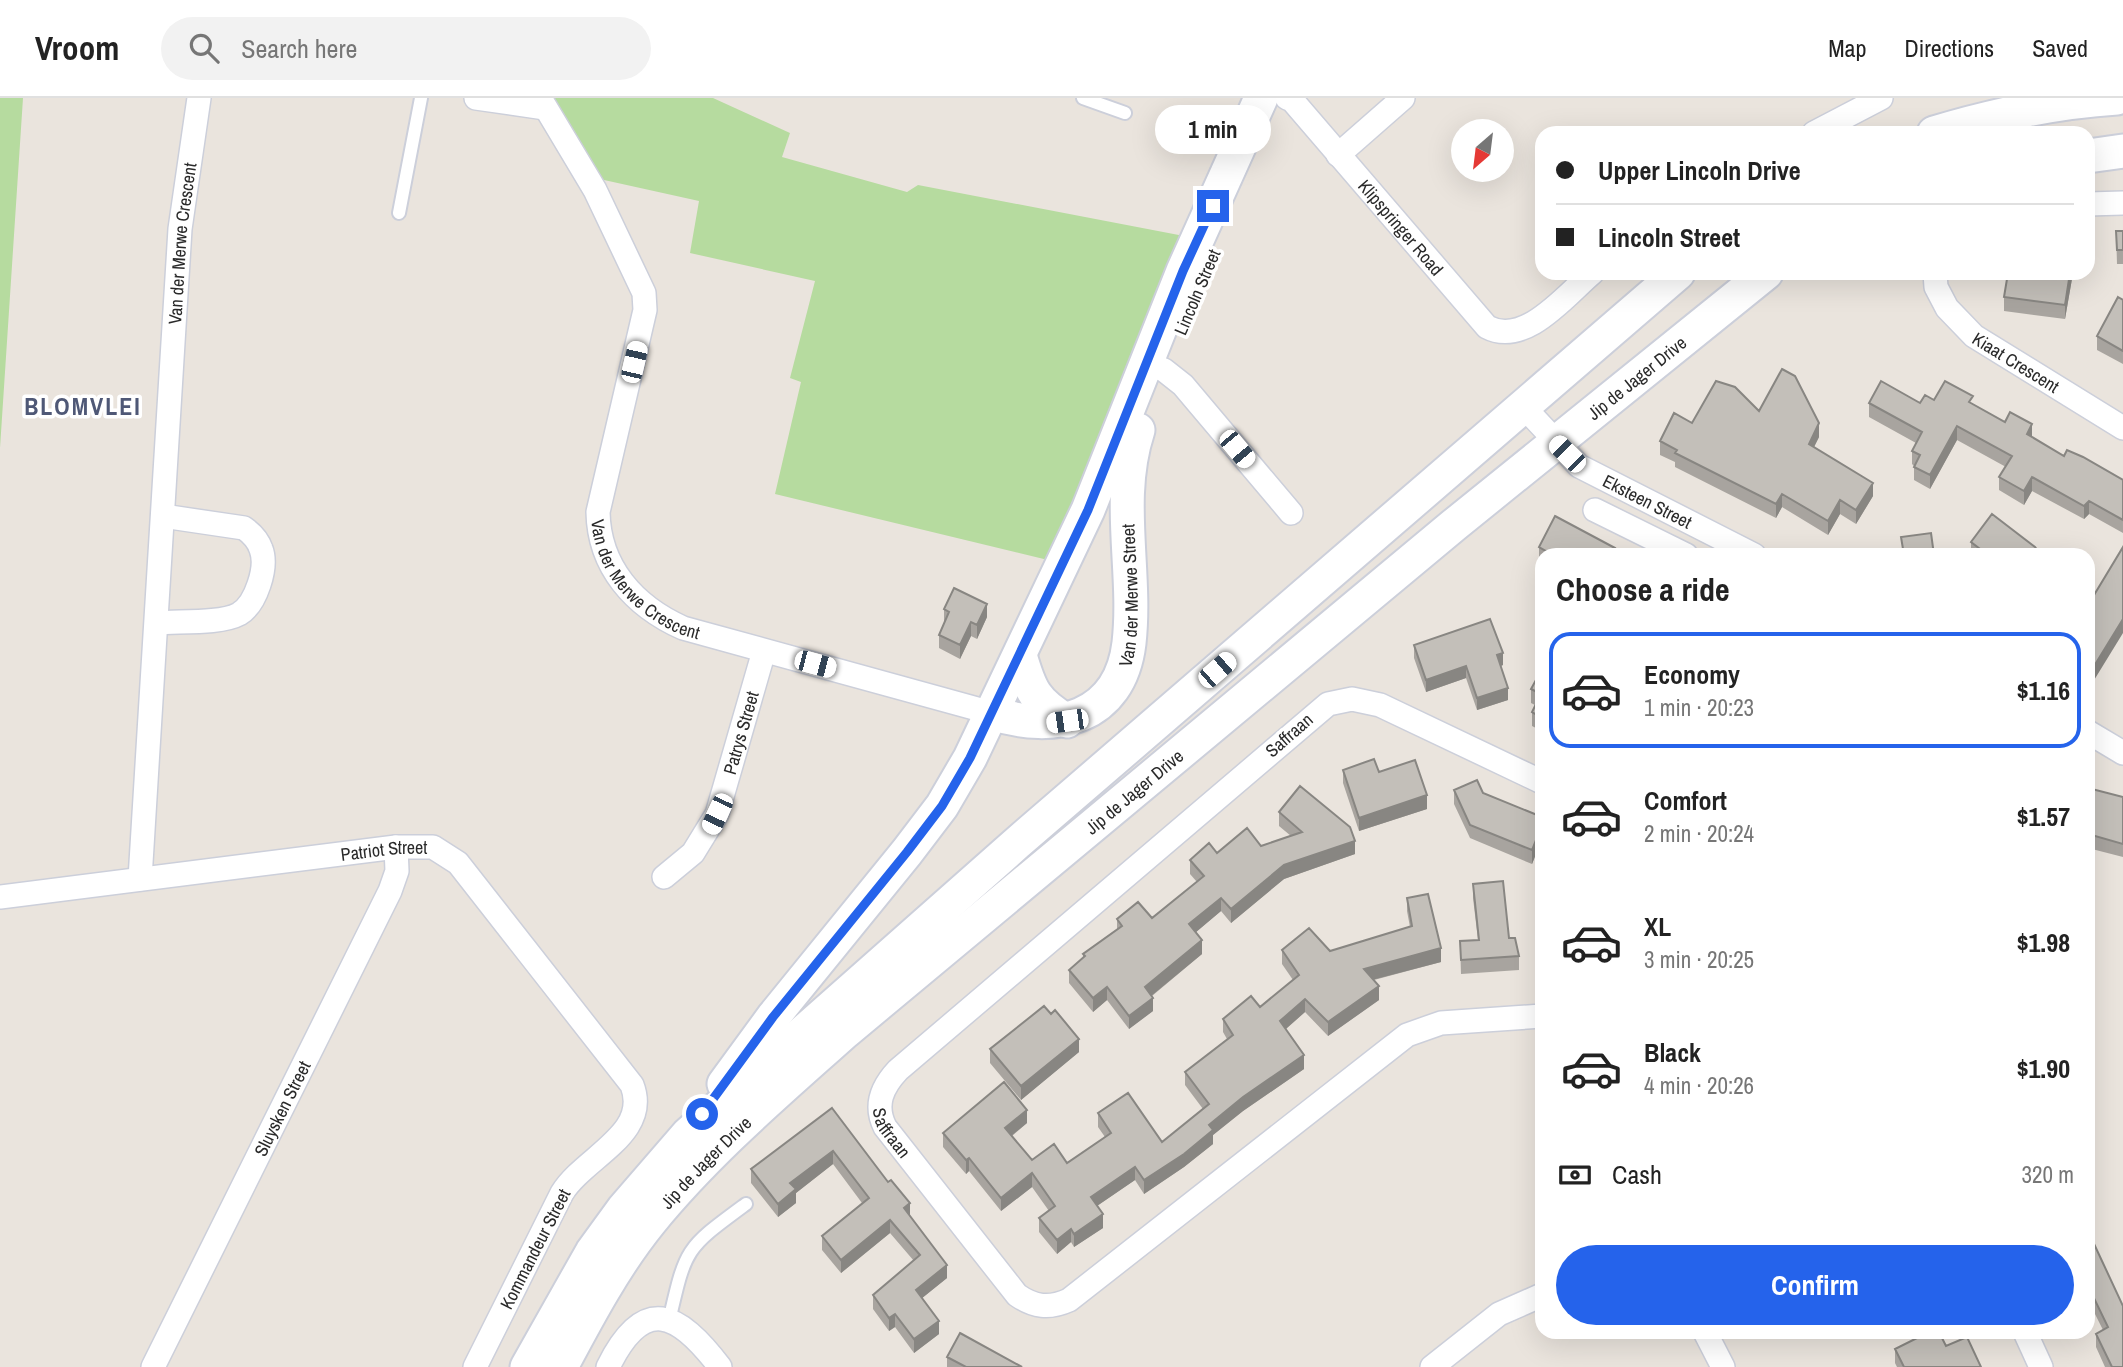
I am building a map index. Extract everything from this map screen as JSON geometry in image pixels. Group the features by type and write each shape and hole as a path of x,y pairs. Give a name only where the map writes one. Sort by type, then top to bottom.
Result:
{"main road":[{"name":"Lincoln Street","path":"1155,367 1183,271 1261,98"},
{"name":"Lincoln Street","path":"1155,367 1280,98"},
{"path":"1958,126 1989,117 2076,101 2117,98"},
{"path":"2095,155 2123,151"},
{"name":"Jip de Jager Drive","path":"527,1367 592,1252 624,1208 688,1134 1037,826 1670,280"},
{"name":"Jip de Jager Drive","path":"561,1367 618,1268 649,1224 685,1181 761,1106 845,1032 1555,443 1757,280"},
{"path":"688,1134 773,1017 942,806 992,713 1155,367"},
{"name":"Van der Merwe Street","path":"992,713 1011,719 1052,723 1067,721 1089,711 1107,695 1126,657 1130,618 1127,474 1155,367"},
{"path":"1020,655 1035,697 1047,709 1067,721"}],"street":[{"name":"Van der Merwe Crescent","path":"140,879 180,229 199,98"},
{"name":"Van der Merwe Crescent","path":"475,98 543,103 595,190 644,293 645,310 600,499 598,526 606,556 625,587 651,612 683,628 992,713"},
{"name":"Klipspringer Road","path":"1287,98 1292,100 1487,327 1508,334 1528,327 1584,280"},
{"path":"1338,155 1403,98"},
{"path":"1827,126 1881,98"},
{"path":"2095,204 2123,203"},
{"name":"Kiaat Crescent","path":"1936,280 1936,287 1947,308 1974,336 2123,428"},
{"path":"1155,367 1183,385 1291,513"},
{"name":"Eksteen Street","path":"1523,406 1579,466 1602,481 1740,548"},
{"name":"Eksteen Street","path":"1595,510 1672,548"},
{"path":"157,623 225,619 239,614 248,606 260,583 263,566 262,550 244,528 163,516"},
{"name":"Patrys Street","path":"664,877 697,847 717,814 764,651"},
{"name":"Saffraan","path":"1535,779 1380,705 1352,699 1328,704 898,1070 881,1095 881,1118 1017,1295 1037,1306 1059,1305 1069,1300 1407,1035 1441,1023 1535,1016"},
{"path":"2095,735 2121,747"},
{"name":"Patriot Street","path":"0,897 396,847 433,847 458,863 632,1085 636,1096 636,1111"},
{"name":"Sluysken Street","path":"153,1367 390,891 397,871 396,847"},
{"name":"Kommandeur Street","path":"475,1367 569,1181 621,1136 636,1111"},
{"path":"1432,1367 1499,1314 1535,1298"},
{"path":"608,1367 618,1346 633,1329 644,1323 668,1320 687,1328 720,1367"},
{"path":"1708,1339 1723,1367"},
{"path":"2028,1339 2041,1367"}],"lane":[{"path":"399,213 421,98"},
{"path":"1083,98 1125,113"},
{"path":"668,1320 686,1255 699,1239 746,1204"}],"green space":[{"path":"0,98 23,98 0,448"},
{"path":"554,98 713,98 790,133 782,157 907,192 918,185 1184,236 1048,560 775,494 801,382 790,378 815,281 690,253 699,201 595,178"}],"building":[{"path":"2116,231 2123,231 2123,250 2117,250"},
{"path":"2007,280 2069,280 2065,305 2004,297"},
{"path":"2118,297 2123,300 2123,351 2097,336"},
{"path":"1782,369 1795,376 1819,423 1809,444 1873,483 1856,510 1840,500 1828,521 1782,494 1776,504 1675,453 1677,450 1660,441 1674,413 1692,423 1716,381 1735,387 1759,411"},
{"path":"1881,381 1920,403 1925,395 1934,400 1945,381 1973,396 1969,402 2005,422 2010,412 2032,424 2027,434 2064,456 2067,450 2123,480 2123,520 2089,501 2084,506 2032,477 2024,491 1999,477 2012,456 1957,426 1930,475 1914,467 1920,455 1912,451 1922,432 1869,403"},
{"path":"1992,514 2036,548 1979,548 1971,542"},
{"path":"1555,516 1615,548 1541,548"},
{"path":"1931,533 1933,548 1903,548 1901,537"},
{"path":"2123,547 2123,619 2095,665 2095,593"},
{"path":"954,588 987,604 977,625 971,622 960,645 939,635 949,612 944,609"},
{"path":"1490,619 1503,653 1497,655 1508,688 1477,698 1466,666 1426,680 1414,645"},
{"path":"1374,759 1379,772 1415,760 1427,795 1359,818 1343,770"},
{"path":"1477,780 1483,793 1535,814 1535,842 1532,850 1470,825 1454,790"},
{"path":"1300,786 1350,827 1355,841 1284,865 1231,909 1221,898 1189,924 1202,940 1145,987 1153,998 1129,1016 1107,987 1093,998 1069,970 1085,956 1083,954 1122,926 1117,919 1138,902 1152,918 1204,876 1190,860 1209,843 1217,853 1247,828 1261,846 1302,832 1279,812"},
{"path":"2095,790 2123,797 2123,844 2095,836"},
{"path":"1503,881 1509,938 1515,938 1519,956 1461,960 1460,941 1479,940 1473,884"},
{"path":"1428,894 1441,948 1364,969 1379,986 1328,1022 1305,999 1280,1021 1304,1055 1243,1097 1209,1125 1213,1130 1184,1154 1144,1180 1135,1167 1091,1197 1103,1214 1074,1234 1071,1229 1057,1240 1039,1218 1055,1206 1032,1173 1001,1198 969,1158 966,1160 943,1133 1004,1082 1027,1110 1005,1128 1032,1160 1054,1144 1067,1163 1111,1133 1098,1113 1128,1093 1162,1142 1209,1104 1185,1072 1233,1035 1223,1019 1251,996 1260,1007 1299,975 1282,950 1309,928 1330,951 1412,926 1407,898"},
{"path":"1044,1006 1051,1014 1055,1010 1079,1039 1021,1086 990,1049"},
{"path":"832,1108 888,1182 891,1180 910,1203 904,1208 947,1265 916,1290 939,1321 914,1339 895,1314 889,1318 873,1295 920,1255 890,1220 841,1260 822,1236 869,1198 833,1151 790,1183 796,1189 778,1204 751,1169"},
{"path":"2095,1246 2123,1306 2123,1367 2112,1367 2096,1334 2108,1327 2095,1300"},
{"path":"960,1333 1022,1367 966,1367 947,1357"},
{"path":"1915,1339 1942,1339 1946,1346 1968,1339 1981,1367 1904,1367 1895,1349"}],"district":[{"name":"BLOMVLEI","path":"83,406"}],"route":[{"path":"702,1114 773,1017 942,806 970,758 1088,510 1183,271 1213,206"}]}
